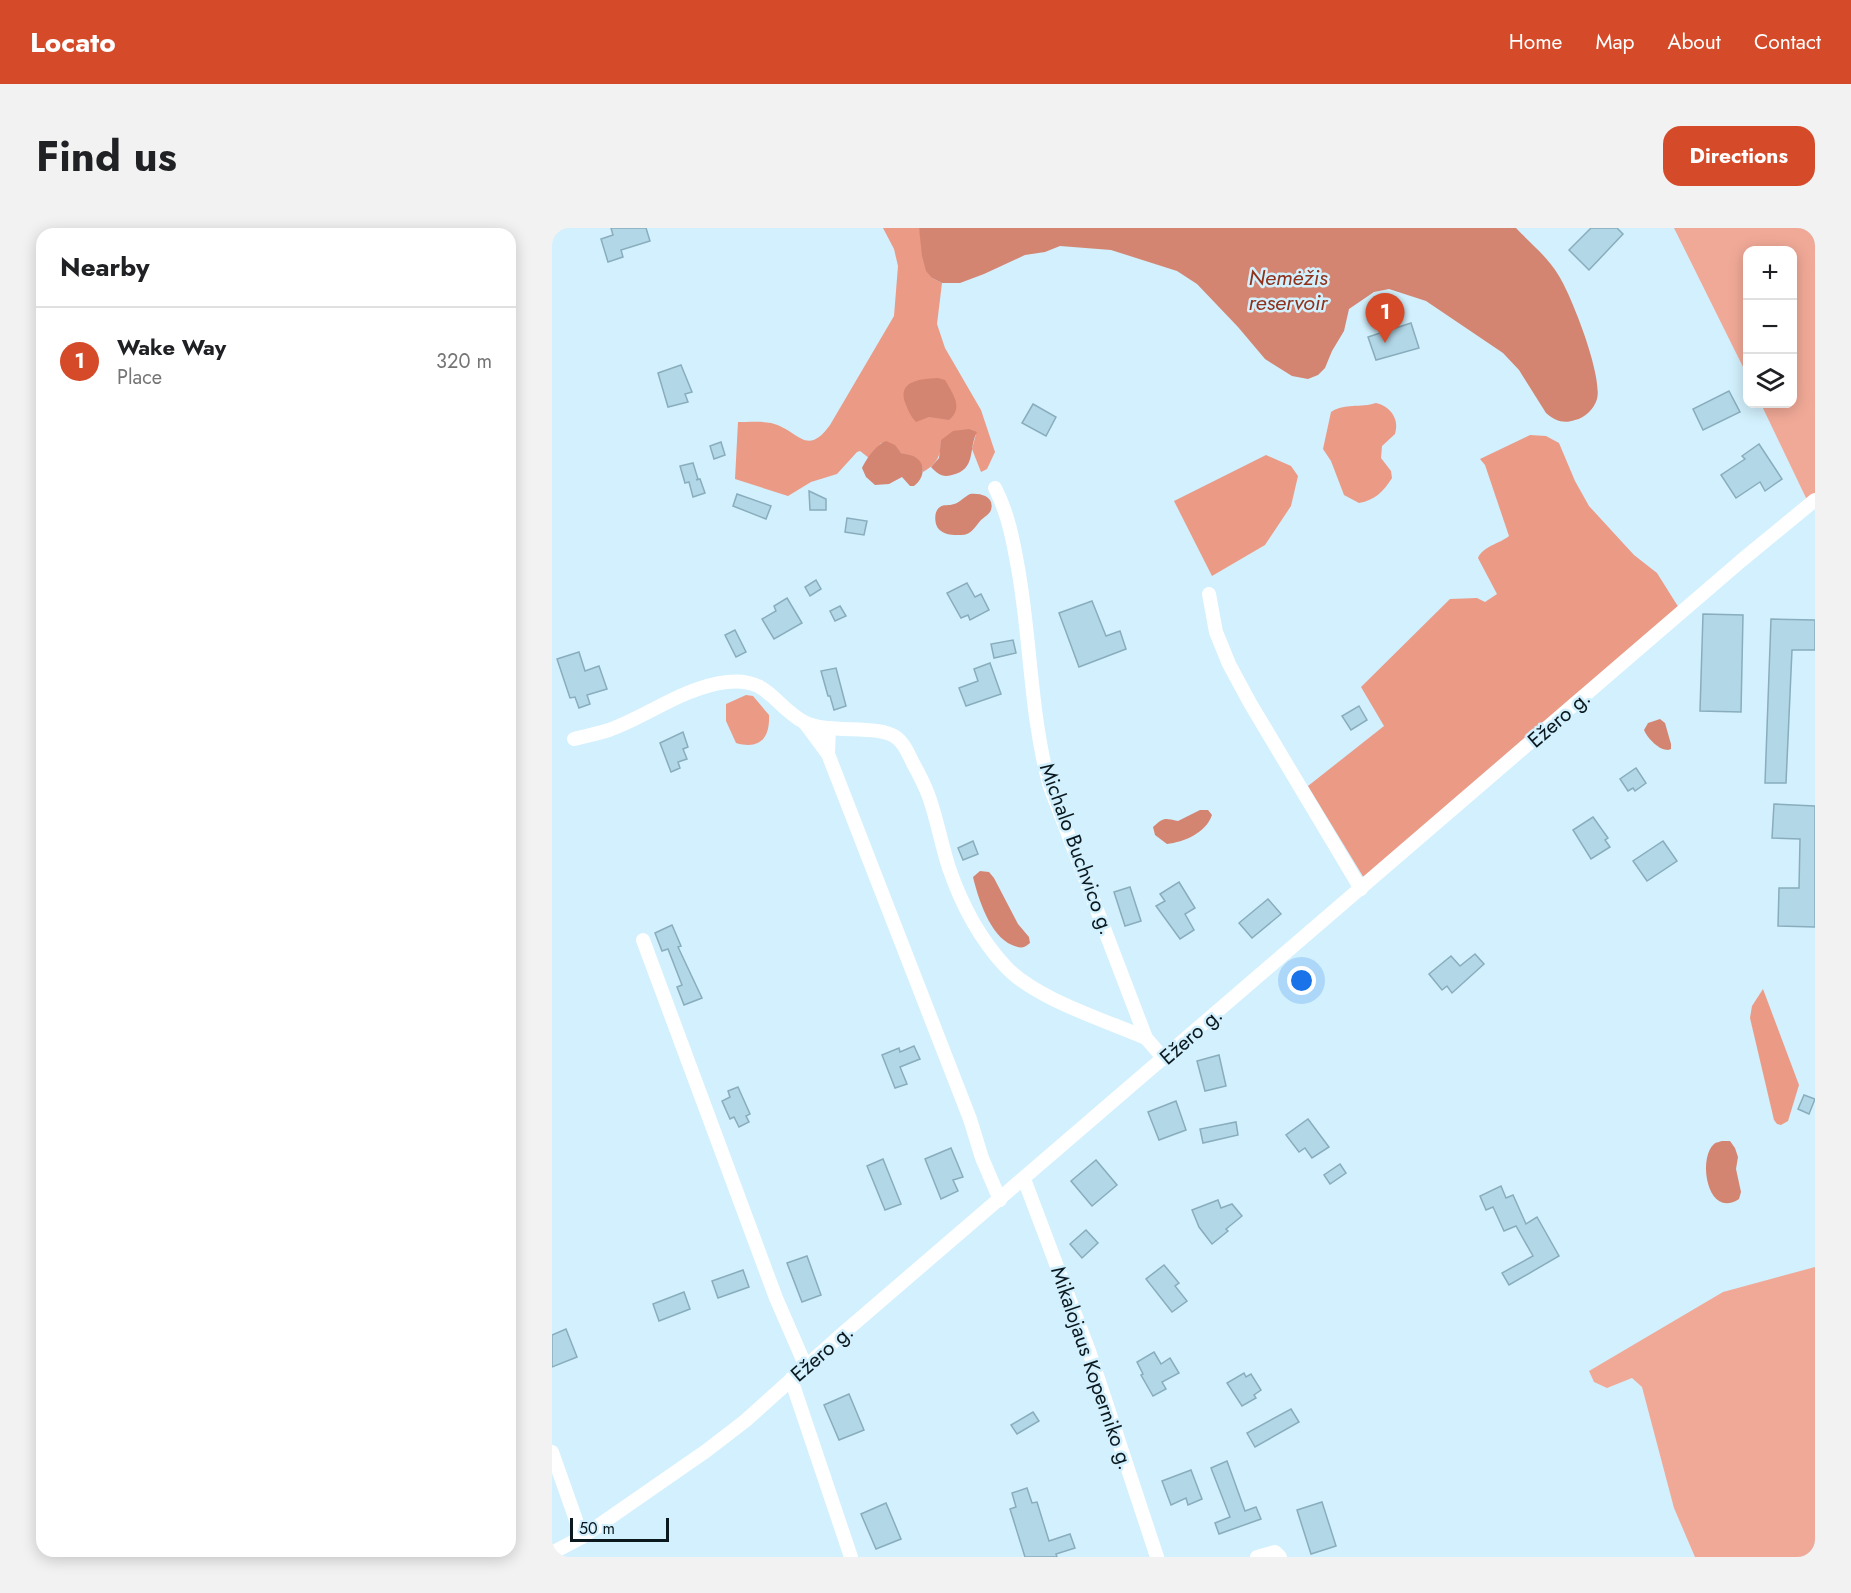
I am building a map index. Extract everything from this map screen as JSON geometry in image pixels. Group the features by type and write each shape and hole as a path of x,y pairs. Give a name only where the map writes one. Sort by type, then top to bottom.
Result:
{"street":[{"name":"Michalo Buchvico g.","path":"995,488 1009,524 1020,578 1030,667 1046,772 1146,1038 1164,1059"},
{"name":"Ežero g.","path":"552,1553 582,1537 706,1451 745,1421 1734,567 1815,500"},
{"path":"1209,594 1216,632 1229,664 1361,889"},
{"path":"574,739 609,730 702,688 728,682 753,684 764,688 805,723 828,754 1000,1200"},
{"path":"805,723 829,728 886,733 896,737 905,746 928,793 943,849 957,888 987,944 1006,967 1023,982 1041,993 1146,1038"},
{"path":"828,754 829,728"},
{"path":"643,940 776,1298 807,1366"},
{"name":"Mikalojaus Koperniko g.","path":"1024,1179 1089,1351 1157,1557"},
{"path":"791,1379 851,1557"},
{"path":"552,1452 582,1537"},
{"path":"1257,1557 1275,1552 1280,1557"}],"shaded area":[{"path":"883,228 919,228 932,278 942,283 937,324 945,348 981,410 995,452 987,469 981,472 972,449 976,434 941,440 937,459 923,472 922,466 881,443 869,458 860,451 857,452 837,474 811,482 788,496 735,479 738,422 771,423 808,441 815,440 822,435 830,425 894,316 898,266 894,249"},
{"path":"1674,228 1815,228 1815,493 1807,500 1763,408 1797,408 1797,246 1743,246 1743,367"},
{"path":"1376,403 1386,407 1395,418 1395,434 1382,446 1381,458 1391,471 1392,478 1378,495 1359,503 1344,495 1331,461 1323,449 1331,412 1341,408"},
{"path":"1530,435 1546,436 1559,443 1575,481 1589,506 1634,555 1657,573 1679,608 1570,699 1364,878 1308,786 1384,726 1361,687 1450,599 1477,598 1485,602 1497,594 1478,558 1487,548 1509,536 1485,465 1480,459"},
{"path":"1266,455 1291,466 1298,476 1291,506 1265,545 1212,576 1174,501"},
{"path":"746,695 753,696 769,715 768,730 765,736 751,745 736,743 726,721 726,704"},
{"path":"1763,989 1799,1085 1788,1121 1781,1125 1774,1120 1750,1018 1752,1006"},
{"path":"1815,1267 1815,1557 1695,1557 1674,1508 1642,1387 1632,1378 1607,1388 1594,1382 1589,1371 1723,1292"}],"water":[{"name":"Nemėžis reservoir","path":"919,228 1516,228 1549,262 1565,286 1591,356 1598,388 1597,399 1589,412 1579,419 1563,422 1553,418 1546,413 1519,370 1503,353 1426,301 1389,289 1374,292 1349,309 1344,331 1325,368 1318,375 1308,379 1292,376 1265,359 1197,284 1177,271 1111,250 1060,246 1045,252 1025,255 960,283 942,283 932,278 926,271"},
{"path":"938,378 945,380 954,396 956,411 949,420 929,417 916,422 906,405 904,391 911,383"},
{"path":"969,429 977,432 969,463 960,472 949,476 938,473 931,467 939,458 941,440 953,431"},
{"path":"886,441 895,445 901,453 919,460 923,471 920,480 914,486 910,486 902,477 889,484 875,485 866,477 862,468 864,464 876,448"},
{"path":"970,494 986,496 991,501 989,513 967,534 950,534 941,531 936,523 935,515 938,509 952,505"},
{"path":"1660,719 1665,723 1671,744 1671,749 1668,750 1654,743 1644,730 1648,723"},
{"path":"1200,810 1208,810 1212,815 1200,832 1167,844 1155,835 1153,827 1162,820 1178,821"},
{"path":"980,871 989,872 994,878 1018,924 1029,937 1028,945 1017,947 1012,945 997,934 991,925 973,877"},
{"path":"1730,1141 1735,1148 1738,1157 1736,1169 1741,1192 1739,1199 1728,1203 1720,1201 1713,1195 1706,1174 1709,1152 1714,1144"}],"building":[{"path":"611,228 646,228 650,241 621,250 623,257 608,262 601,239 613,235"},
{"path":"1591,228 1617,228 1623,234 1589,270 1569,250"},
{"path":"1411,323 1419,348 1376,360 1368,337"},
{"path":"681,365 692,392 685,394 688,402 668,407 658,373"},
{"path":"1729,391 1740,412 1703,430 1693,409"},
{"path":"1033,404 1056,417 1046,436 1022,423"},
{"path":"721,442 725,455 714,459 710,446"},
{"path":"1759,444 1782,479 1765,491 1760,482 1736,498 1721,475 1745,459 1742,456"},
{"path":"693,463 698,479 696,480 700,479 705,493 693,497 689,482 685,483 680,466"},
{"path":"809,491 826,499 826,510 810,510"},
{"path":"737,494 771,506 766,519 733,506"},
{"path":"847,518 867,521 864,535 845,532"},
{"path":"816,580 821,589 810,596 805,587"},
{"path":"967,583 975,597 981,594 989,610 970,620 968,615 961,618 947,593"},
{"path":"787,598 802,623 774,639 762,619 776,611 774,606"},
{"path":"1092,601 1106,636 1120,631 1126,649 1079,667 1059,613"},
{"path":"840,606 846,616 835,621 830,611"},
{"path":"1703,614 1743,615 1741,712 1700,711"},
{"path":"1771,619 1815,620 1815,650 1792,650 1786,783 1765,783"},
{"path":"735,630 746,652 736,657 725,635"},
{"path":"1013,640 1016,653 994,658 991,644"},
{"path":"579,652 585,671 599,666 607,689 587,695 590,704 579,708 575,697 570,698 557,659"},
{"path":"990,663 1001,694 966,706 959,688 978,681 974,669"},
{"path":"836,668 846,706 834,710 821,671"},
{"path":"1359,706 1367,720 1351,730 1342,716"},
{"path":"683,732 688,747 683,749 687,759 678,762 680,768 671,772 660,743"},
{"path":"1636,768 1646,783 1635,791 1633,788 1628,791 1620,779"},
{"path":"1774,804 1815,806 1815,927 1778,926 1779,888 1799,888 1800,839 1772,838"},
{"path":"1593,817 1608,838 1605,840 1610,847 1591,859 1573,830"},
{"path":"973,841 978,854 963,860 958,848"},
{"path":"1663,841 1677,861 1647,881 1633,861"},
{"path":"1179,882 1195,908 1185,914 1194,930 1180,939 1156,906 1165,901 1160,894"},
{"path":"1130,887 1141,921 1125,926 1114,892"},
{"path":"1268,899 1281,914 1252,938 1239,923"},
{"path":"672,925 681,946 678,947 702,998 684,1005 677,987 682,985 668,949 662,951 655,933"},
{"path":"1475,954 1484,964 1452,993 1447,986 1442,990 1429,974 1451,956 1460,966"},
{"path":"914,1046 920,1059 900,1067 907,1084 895,1088 882,1055 899,1048 900,1052"},
{"path":"1219,1055 1226,1086 1205,1091 1197,1061"},
{"path":"738,1087 750,1114 746,1116 749,1122 739,1127 734,1117 730,1119 722,1101 730,1097 728,1091"},
{"path":"1804,1095 1815,1099 1809,1114 1798,1109"},
{"path":"1176,1101 1186,1130 1159,1140 1148,1112"},
{"path":"1308,1119 1329,1147 1312,1158 1305,1148 1299,1152 1286,1135"},
{"path":"1236,1122 1238,1135 1203,1143 1200,1129"},
{"path":"951,1148 963,1177 953,1180 958,1191 941,1199 925,1159"},
{"path":"883,1159 901,1204 885,1210 867,1166"},
{"path":"1096,1160 1117,1185 1092,1206 1071,1181"},
{"path":"1340,1164 1346,1173 1330,1184 1324,1175"},
{"path":"1501,1186 1506,1198 1513,1195 1526,1224 1537,1217 1559,1256 1509,1285 1502,1273 1533,1256 1516,1226 1504,1231 1493,1207 1486,1210 1480,1196"},
{"path":"1218,1200 1221,1208 1232,1204 1242,1216 1212,1244 1199,1227 1192,1210"},
{"path":"1086,1230 1098,1243 1082,1258 1070,1244"},
{"path":"807,1256 821,1295 802,1302 787,1263"},
{"path":"1164,1265 1179,1283 1175,1286 1187,1301 1172,1312 1146,1279"},
{"path":"743,1270 749,1287 718,1298 712,1281"},
{"path":"684,1292 690,1309 659,1321 653,1304"},
{"path":"566,1329 577,1357 552,1367 552,1335"},
{"path":"1154,1352 1161,1364 1170,1358 1179,1373 1162,1382 1166,1389 1153,1396 1141,1375 1143,1374 1137,1362"},
{"path":"1244,1373 1246,1377 1251,1374 1261,1390 1254,1395 1256,1398 1242,1406 1227,1383"},
{"path":"849,1394 864,1430 839,1440 824,1405"},
{"path":"1291,1409 1299,1422 1255,1447 1247,1433"},
{"path":"1033,1412 1039,1421 1017,1434 1011,1425"},
{"path":"1227,1461 1245,1511 1256,1507 1261,1519 1219,1534 1215,1523 1230,1517 1211,1468"},
{"path":"1191,1470 1202,1499 1188,1505 1186,1498 1171,1505 1162,1481"},
{"path":"1027,1488 1032,1503 1037,1502 1049,1541 1070,1534 1075,1548 1056,1554 1057,1557 1025,1557 1010,1509 1016,1507 1012,1493"},
{"path":"1322,1502 1336,1546 1311,1554 1297,1510"},
{"path":"886,1503 901,1539 876,1549 861,1514"}],"place":[{"name":"Wake Way","path":"1385,343"}]}
